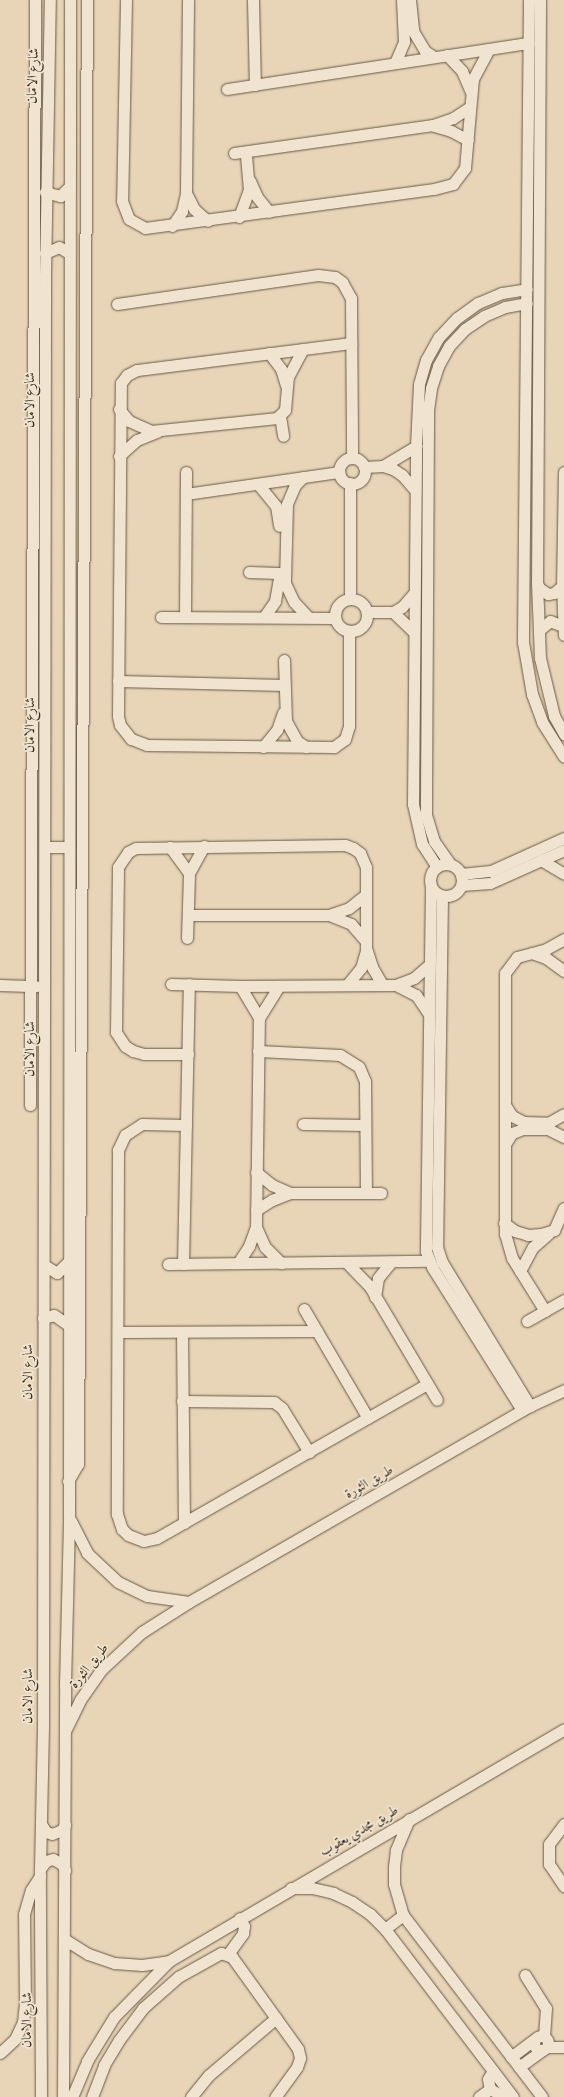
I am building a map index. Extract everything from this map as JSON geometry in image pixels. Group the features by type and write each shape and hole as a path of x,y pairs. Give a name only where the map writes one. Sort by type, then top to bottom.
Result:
{"street":[{"path":"30,1104 31,458 35,0"},
{"name":"شارع الامان","path":"41,2097 40,1873 45,986 44,458 46,192 50,0"},
{"path":"68,1481 78,1464 75,1066 70,847 68,365 70,0"},
{"path":"63,2097 65,1870 64,1733 69,1516 67,1324 82,791 87,0"},
{"path":"126,0 122,201 124,212 137,225 152,229 444,188 453,184 465,168 468,140 470,90 477,69 489,49"},
{"path":"172,226 182,210 186,193 188,0"},
{"path":"253,0 255,85"},
{"path":"395,63 404,42 402,0"},
{"path":"410,0 413,31 425,51 434,57"},
{"path":"529,0 529,197 523,642 532,694 542,722 564,757"},
{"path":"540,0 537,583 540,658 545,687 554,716 564,734"},
{"path":"35,22 49,22"},
{"path":"227,89 529,43"},
{"path":"447,55 462,71 470,90"},
{"path":"234,153 433,126 453,118 470,107"},
{"path":"433,126 451,131 468,140"},
{"path":"246,152 250,180 257,198 269,212"},
{"path":"239,217 247,199 250,180"},
{"path":"46,192 60,196 69,187"},
{"path":"186,193 194,209 208,221"},
{"path":"529,197 540,196"},
{"path":"46,253 59,247 69,253"},
{"path":"117,304 326,275 342,282 348,290 351,298 352,458"},
{"path":"437,867 426,854 414,818 415,490 419,384 426,360 439,337 457,318 478,303 502,293 527,288"},
{"path":"527,303 498,310 465,330 450,346 438,366 431,388 428,410 426,801 431,835 462,879 490,883 564,850"},
{"path":"349,631 348,733 345,739 334,747 263,747 139,743 125,733 120,725 118,681 119,388 124,378 132,372 351,343"},
{"path":"283,436 280,416 286,407 286,387 291,367 303,349"},
{"path":"269,353 281,369 286,387"},
{"path":"68,365 85,366"},
{"path":"526,374 539,375"},
{"path":"119,409 136,426 159,431"},
{"path":"119,456 137,440 159,431 280,416"},
{"path":"364,467 383,466 416,446"},
{"path":"31,458 44,458"},
{"path":"339,472 344,461 352,458 358,460 364,467"},
{"path":"383,466 402,475 415,490"},
{"path":"339,472 342,478 350,483 357,482 362,478 364,467"},
{"path":"185,617 186,472"},
{"path":"186,494 339,472"},
{"path":"563,631 562,586 564,472"},
{"path":"303,478 293,490 286,504 285,583 294,602 308,617"},
{"path":"350,483 350,598"},
{"path":"258,484 272,498 279,516 280,573 275,601 264,617"},
{"path":"249,572 280,573"},
{"path":"31,583 44,584"},
{"path":"537,583 539,588 548,594 554,593 562,586"},
{"path":"367,612 394,612 409,601 414,593"},
{"path":"350,598 361,602 367,612 364,623 355,630 349,631 340,627 334,618 339,603 350,598"},
{"path":"394,612 414,632"},
{"path":"161,617 334,618"},
{"path":"539,630 550,621 563,631"},
{"path":"284,660 284,710 290,732 306,747"},
{"path":"118,681 284,685"},
{"path":"263,747 277,730 284,710"},
{"path":"31,714 45,714"},
{"path":"70,791 82,791"},
{"path":"442,896 454,894 462,879 491,871 564,838"},
{"path":"188,1054 144,1054 133,1051 125,1046 116,1032 118,867 122,859 136,848 345,845 356,850 364,860 366,945 361,968 347,985"},
{"path":"187,938 189,874 204,846"},
{"path":"45,847 70,847"},
{"path":"170,847 189,874"},
{"path":"541,860 564,874"},
{"path":"450,864 437,867 430,876 425,1241 429,1261 526,1408"},
{"path":"431,886 442,896 437,1247 442,1262 526,1408"},
{"path":"188,915 329,915 349,908 366,894"},
{"path":"329,915 350,924 366,945 372,967 382,984"},
{"path":"545,1311 520,1271 507,1244 504,1223 505,973 512,961 530,952 546,949 564,939"},
{"path":"530,952 546,958 564,971"},
{"path":"171,984 279,986 396,984 414,978 429,965"},
{"path":"183,1264 189,984"},
{"path":"396,984 416,995 429,1015"},
{"path":"0,985 45,986"},
{"path":"240,986 259,1018"},
{"path":"238,1263 249,1246 256,1226 259,1018 279,986"},
{"path":"258,1051 340,1055 354,1062 365,1081 366,1193"},
{"path":"504,1105 512,1116 524,1122 548,1123 564,1114"},
{"path":"186,1125 142,1124 125,1135 120,1142 118,1160 119,1522 128,1535 144,1541 158,1538 427,1384"},
{"path":"303,1124 365,1125"},
{"path":"505,1144 512,1133 523,1129 548,1129 564,1137"},
{"path":"256,1172 272,1185 290,1193"},
{"path":"256,1210 272,1200 290,1193 381,1193"},
{"path":"504,1223 515,1231 528,1235 541,1234 554,1230 564,1208"},
{"path":"520,1271 533,1247 564,1224"},
{"path":"256,1226 265,1247 281,1263"},
{"path":"168,1264 429,1261"},
{"path":"44,1265 56,1273 68,1262"},
{"path":"346,1262 363,1278 437,1400"},
{"path":"375,1298 378,1278 391,1262"},
{"path":"527,1321 564,1300"},
{"path":"304,1309 368,1418"},
{"path":"42,1318 54,1315 67,1324"},
{"path":"119,1332 317,1331"},
{"path":"182,1332 184,1523"},
{"name":"طريق الثورة","path":"64,1733 87,1689 114,1656 142,1632 189,1602 526,1408 564,1390"},
{"path":"182,1401 274,1402 282,1408 310,1452"},
{"path":"69,1516 88,1553 115,1580 147,1596 189,1602"},
{"name":"طريق مجدي يعقوب","path":"72,2097 87,2061 114,2017 169,1961 239,1918 564,1729"},
{"path":"409,1819 396,1850 394,1867 394,1884 403,1915 542,2097"},
{"path":"41,1824 44,1830 52,1834 62,1830 65,1824"},
{"path":"564,1824 549,1844 549,1864 564,1886"},
{"path":"0,2053 15,2038 22,2022 25,2004 24,1914 31,1890 46,1861 53,1859 62,1864 65,1870"},
{"path":"291,1888 312,1888 352,1902 370,1914 385,1929 512,2095"},
{"path":"385,1929 403,1915"},
{"path":"228,1954 243,1934 244,1926 239,1918"},
{"name":"طريق مجدي يعقوب","path":"64,1939 88,1954 114,1963 142,1965 169,1961"},
{"path":"92,2097 102,2070 119,2040 150,2000 194,1966 216,1954 228,1954"},
{"path":"228,1954 294,2042 300,2058 297,2067 275,2097"},
{"path":"511,2057 540,2037 546,2016 544,2004 525,1975"},
{"path":"191,2097 209,2075 276,2018"},
{"path":"540,2037 548,2040 545,2049"},
{"path":"519,2067 545,2049 564,2047"},
{"path":"493,2071 488,2079 490,2089 501,2096 512,2095"},
{"path":"479,2097 490,2089"}]}
